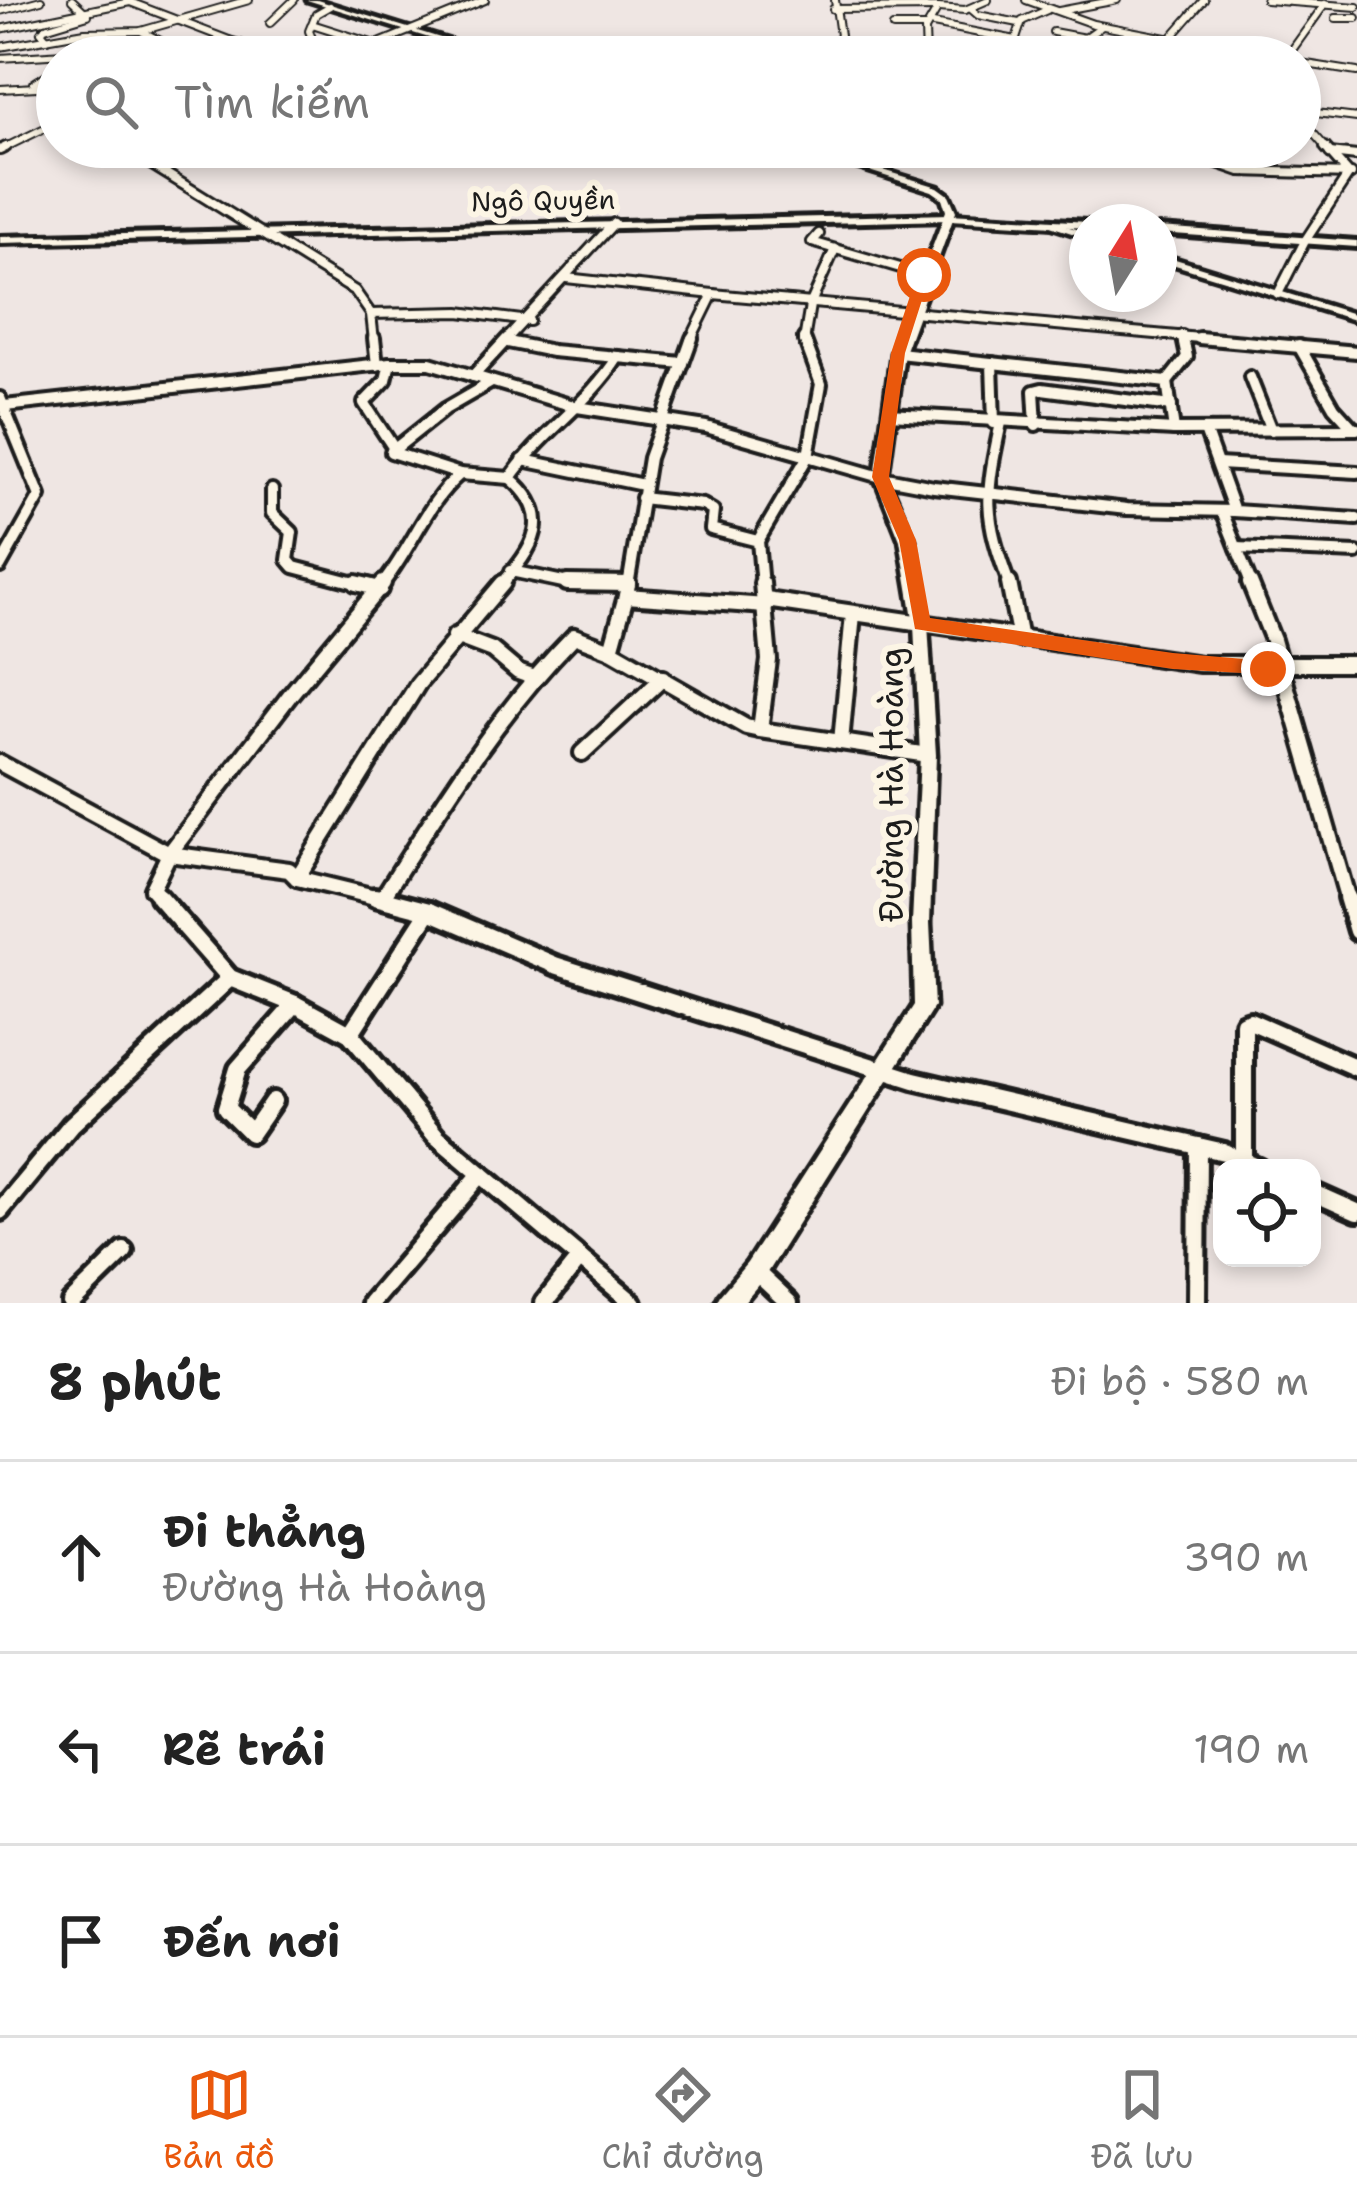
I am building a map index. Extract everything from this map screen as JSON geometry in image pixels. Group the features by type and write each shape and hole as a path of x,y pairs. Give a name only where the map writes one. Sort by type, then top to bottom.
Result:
{"main road":[{"name":"Ngô Quyền","path":"0,242 949,221 1047,222 1069,227"},
{"name":"Ngô Quyền","path":"949,221 1069,230"},
{"path":"1177,235 1357,248"}],"street":[{"path":"0,11 41,0"},
{"path":"67,36 94,24 72,0"},
{"path":"0,33 26,21 143,0"},
{"path":"77,33 141,31 247,0"},
{"path":"270,23 294,0"},
{"path":"310,0 432,36"},
{"path":"402,36 485,0"},
{"path":"970,9 988,0"},
{"path":"1027,0 1102,26 1151,36"},
{"path":"838,36 834,5 932,5 970,9 1019,23 1051,11 1117,0"},
{"path":"1173,36 1204,0"},
{"path":"1266,0 1357,7"},
{"path":"128,1 219,36"},
{"path":"1302,36 1326,3"},
{"path":"928,36 932,5"},
{"path":"311,36 308,31 316,14 330,6"},
{"path":"872,8 884,21"},
{"path":"42,36 45,28 85,12"},
{"path":"1336,18 1356,19"},
{"path":"26,21 45,28"},
{"path":"1017,36 1019,23"},
{"path":"312,24 350,36"},
{"path":"893,27 929,25 993,36"},
{"path":"1087,36 1102,26"},
{"path":"141,31 151,36"},
{"path":"1053,32 1074,36"},
{"path":"0,47 36,44"},
{"path":"1,58 35,56"},
{"path":"1321,66 1357,71"},
{"path":"0,89 36,87"},
{"path":"1321,118 1357,118"},
{"path":"0,150 36,132"},
{"path":"1321,145 1353,174"},
{"path":"1329,153 1357,156"},
{"path":"156,168 355,291 371,314 389,376 364,403 394,447"},
{"path":"866,168 935,189 949,203 949,221 924,275 898,353 881,477"},
{"path":"1231,168 1353,174"},
{"path":"1277,294 1304,244 1353,174"},
{"path":"473,376 612,228"},
{"path":"819,234 812,242 924,275"},
{"path":"760,730 769,661 758,541 808,456 821,384 804,340 811,301 835,249"},
{"path":"1177,263 1357,318"},
{"path":"566,278 1357,352"},
{"path":"611,650 627,590 642,492 683,363 712,293"},
{"path":"371,314 459,312 529,321"},
{"path":"1174,430 1167,382 1187,357 1182,335"},
{"path":"508,342 683,363"},
{"path":"1299,346 1334,407 1355,429"},
{"path":"898,353 1167,382"},
{"path":"510,478 618,357"},
{"path":"0,567 40,496 2,402 384,364 430,363 577,407 706,427 881,477 1127,509 1357,519"},
{"path":"992,363 998,423 986,493 994,543 1015,598 1020,639"},
{"path":"1250,376 1270,430"},
{"path":"297,878 423,674 504,585 538,522 537,510 510,478 460,474 392,452 490,383"},
{"path":"1036,424 1034,391 1040,387 1069,389 1087,398 1171,406"},
{"path":"890,415 1174,430 1355,429"},
{"path":"1205,430 1218,464 1237,548 1281,665 1357,932"},
{"path":"523,460 703,505 713,511 711,529 758,541"},
{"path":"1218,464 1357,472"},
{"path":"460,474 437,494 409,554 290,695 169,854 152,889 230,978 295,1004 350,1034 436,1136 633,1303"},
{"name":"Đường Hà Hoàng","path":"728,1303 754,1271 924,1007 920,923 928,755 921,624 908,540 881,477"},
{"path":"272,490 272,513 292,532 288,560 294,567 380,589"},
{"path":"1237,548 1357,553"},
{"path":"511,571 568,583 854,614 1200,664 1268,669 1357,664"},
{"path":"841,742 854,614"},
{"path":"455,636 492,650 518,672 532,677"},
{"path":"383,897 467,764 532,677 574,636 611,650 746,727 928,755"},
{"path":"583,753 663,678"},
{"path":"0,763 169,854 289,870 297,878 429,911 555,964 882,1070 1198,1146 1234,1159"},
{"path":"350,1034 429,911"},
{"path":"0,1210 71,1125 230,978"},
{"path":"273,1101 251,1133 226,1108 238,1069 295,1004"},
{"path":"1251,1159 1244,1023 1250,1021 1357,1068"},
{"path":"1197,1303 1198,1146"},
{"path":"371,1303 482,1174"},
{"path":"1321,1196 1357,1212"},
{"path":"71,1303 124,1251"},
{"path":"544,1303 580,1258"},
{"path":"754,1271 789,1303"}],"route":[{"path":"924,275 898,353 881,477 908,540 921,624 1173,661 1268,669"}]}
